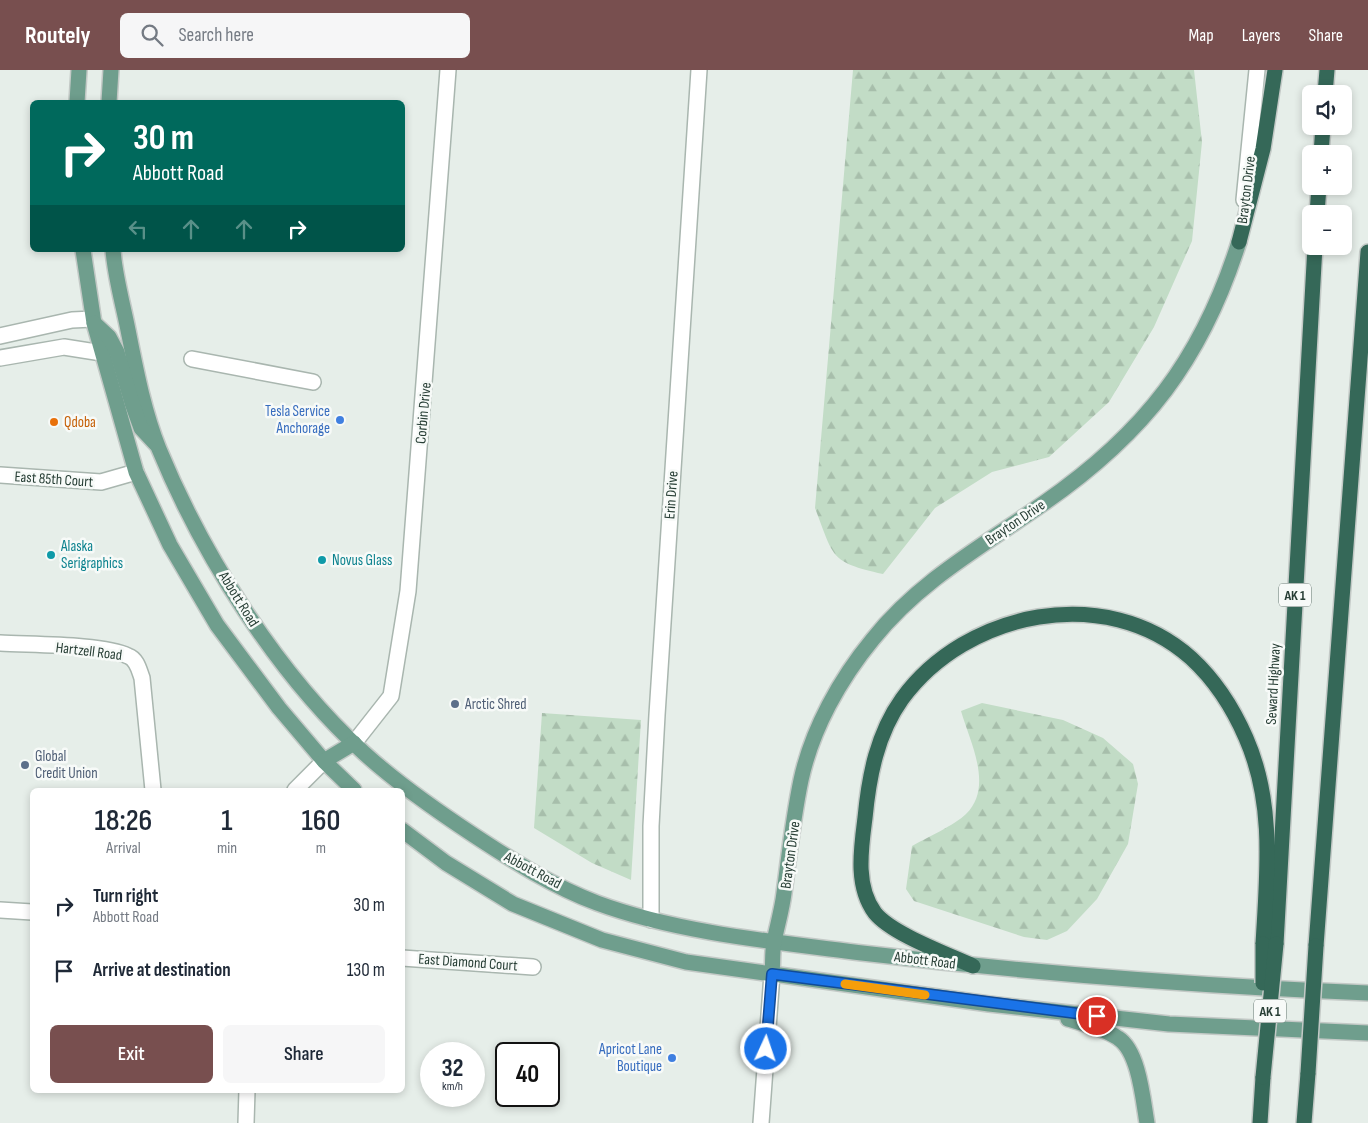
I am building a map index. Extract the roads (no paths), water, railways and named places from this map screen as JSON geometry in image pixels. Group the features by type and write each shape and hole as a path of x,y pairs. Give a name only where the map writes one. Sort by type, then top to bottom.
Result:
{"highway":[{"path":"1239,242 1263,149 1275,70"},
{"path":"1326,85 1327,70"},
{"path":"1304,1123 1368,252"},
{"name":"Seward Highway","path":"1260,1123 1314,255"},
{"path":"973,966 891,927 876,914 864,890 861,866 872,770 876,751 890,718 902,700 929,669 948,653 988,631 1013,622 1057,614 1100,617 1145,630 1168,642 1190,658 1221,692 1246,738 1266,804 1270,944"}],"main road":[{"path":"77,100 79,70"},
{"path":"109,100 112,70"},
{"name":"Brayton Drive","path":"772,974 774,942 781,918 804,768 818,730 848,674 874,638 918,593 968,554 1070,485 1140,422 1179,373 1196,346 1224,290 1239,242"},
{"name":"Abbott Road","path":"83,252 94,321 136,472 170,545 217,625 279,708 324,761 352,788"},
{"name":"Abbott Road","path":"113,252 138,376 158,447 200,533 243,609 299,685 354,743 438,812 516,863 595,902 651,920 774,942 973,966 1299,990 1368,992"},
{"path":"94,321 109,337 117,352 141,428 158,447"},
{"path":"324,761 354,743"},
{"path":"405,832 446,863 513,904 602,940 686,962 1043,1010 1169,1024 1368,1033"},
{"path":"1043,1010 1112,1035 1126,1045 1135,1067 1147,1123"}],"street":[{"name":"Corbin Drive","path":"354,743 391,696 408,591 448,70"},
{"name":"Erin Drive","path":"651,920 651,826 657,715 699,70"},
{"name":"Brayton Drive","path":"1239,242 1254,115 1257,70"},
{"path":"0,336 72,320 94,321"},
{"path":"0,358 64,346 102,353"},
{"path":"192,359 313,382"},
{"name":"East 85th Court","path":"0,475 101,482 136,472"},
{"name":"Hartzell Road","path":"0,643 106,650 130,656 136,662 142,678 153,788"},
{"path":"297,788 324,761"},
{"path":"0,910 30,912"},
{"name":"East Diamond Court","path":"405,958 533,967"},
{"path":"761,1123 772,974"},
{"path":"246,1123 247,1093"}],"place":[{"name":"Tesla Service Anchorage","path":"340,420"},
{"name":"Qdoba","path":"54,422"},
{"name":"Alaska Serigraphics","path":"51,555"},
{"name":"Novus Glass","path":"322,560"},
{"name":"Arctic Shred","path":"455,704"},
{"name":"Global Credit Union","path":"25,765"},
{"name":"Apricot Lane Boutique","path":"672,1058"}]}
